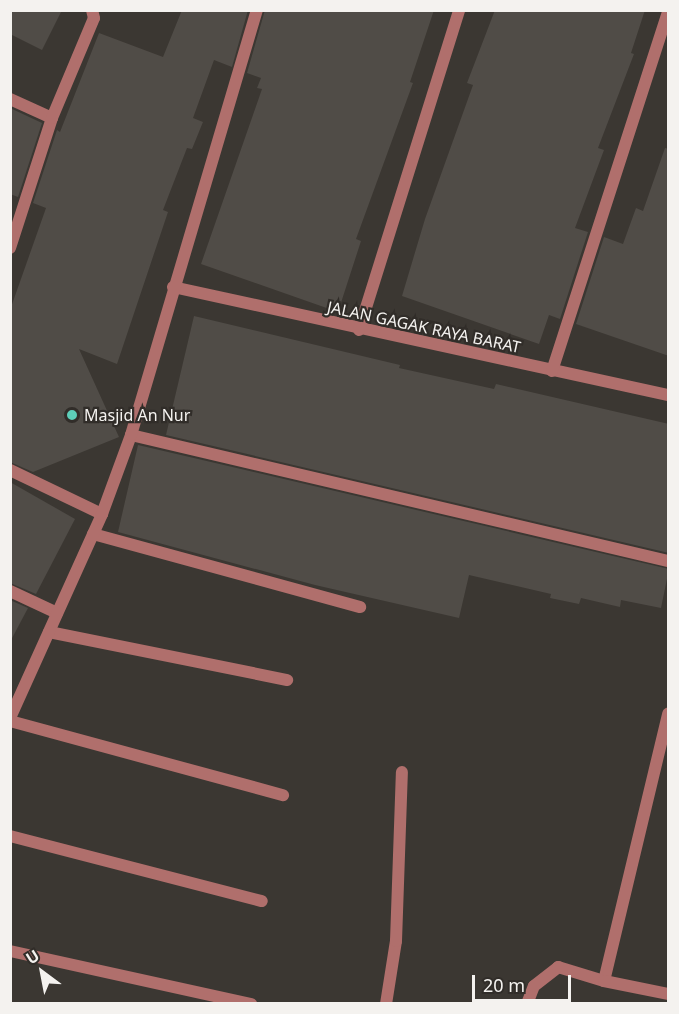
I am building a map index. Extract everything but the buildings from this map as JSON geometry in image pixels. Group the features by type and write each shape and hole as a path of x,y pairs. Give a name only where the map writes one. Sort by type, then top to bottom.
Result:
{"street":[{"path":"10,248 16,211 94,18 92,10"},
{"path":"257,10 130,435 102,514 49,632 15,696 10,720 283,795"},
{"path":"359,330 459,10"},
{"path":"552,371 669,11"},
{"path":"10,99 52,118"},
{"name":"JALAN GAGAK RAYA BARAT","path":"173,287 359,330 669,395"},
{"path":"130,435 669,561"},
{"path":"10,470 102,514"},
{"path":"93,534 360,606"},
{"path":"10,591 57,613"},
{"path":"49,632 288,680"},
{"path":"604,981 667,722"},
{"path":"386,1004 396,941 402,772"},
{"path":"10,837 262,901"},
{"path":"10,951 251,1004"},
{"path":"527,1004 534,986 558,967 604,981 669,994"}],"place":[{"name":"Masjid An Nur","path":"72,415"}]}
